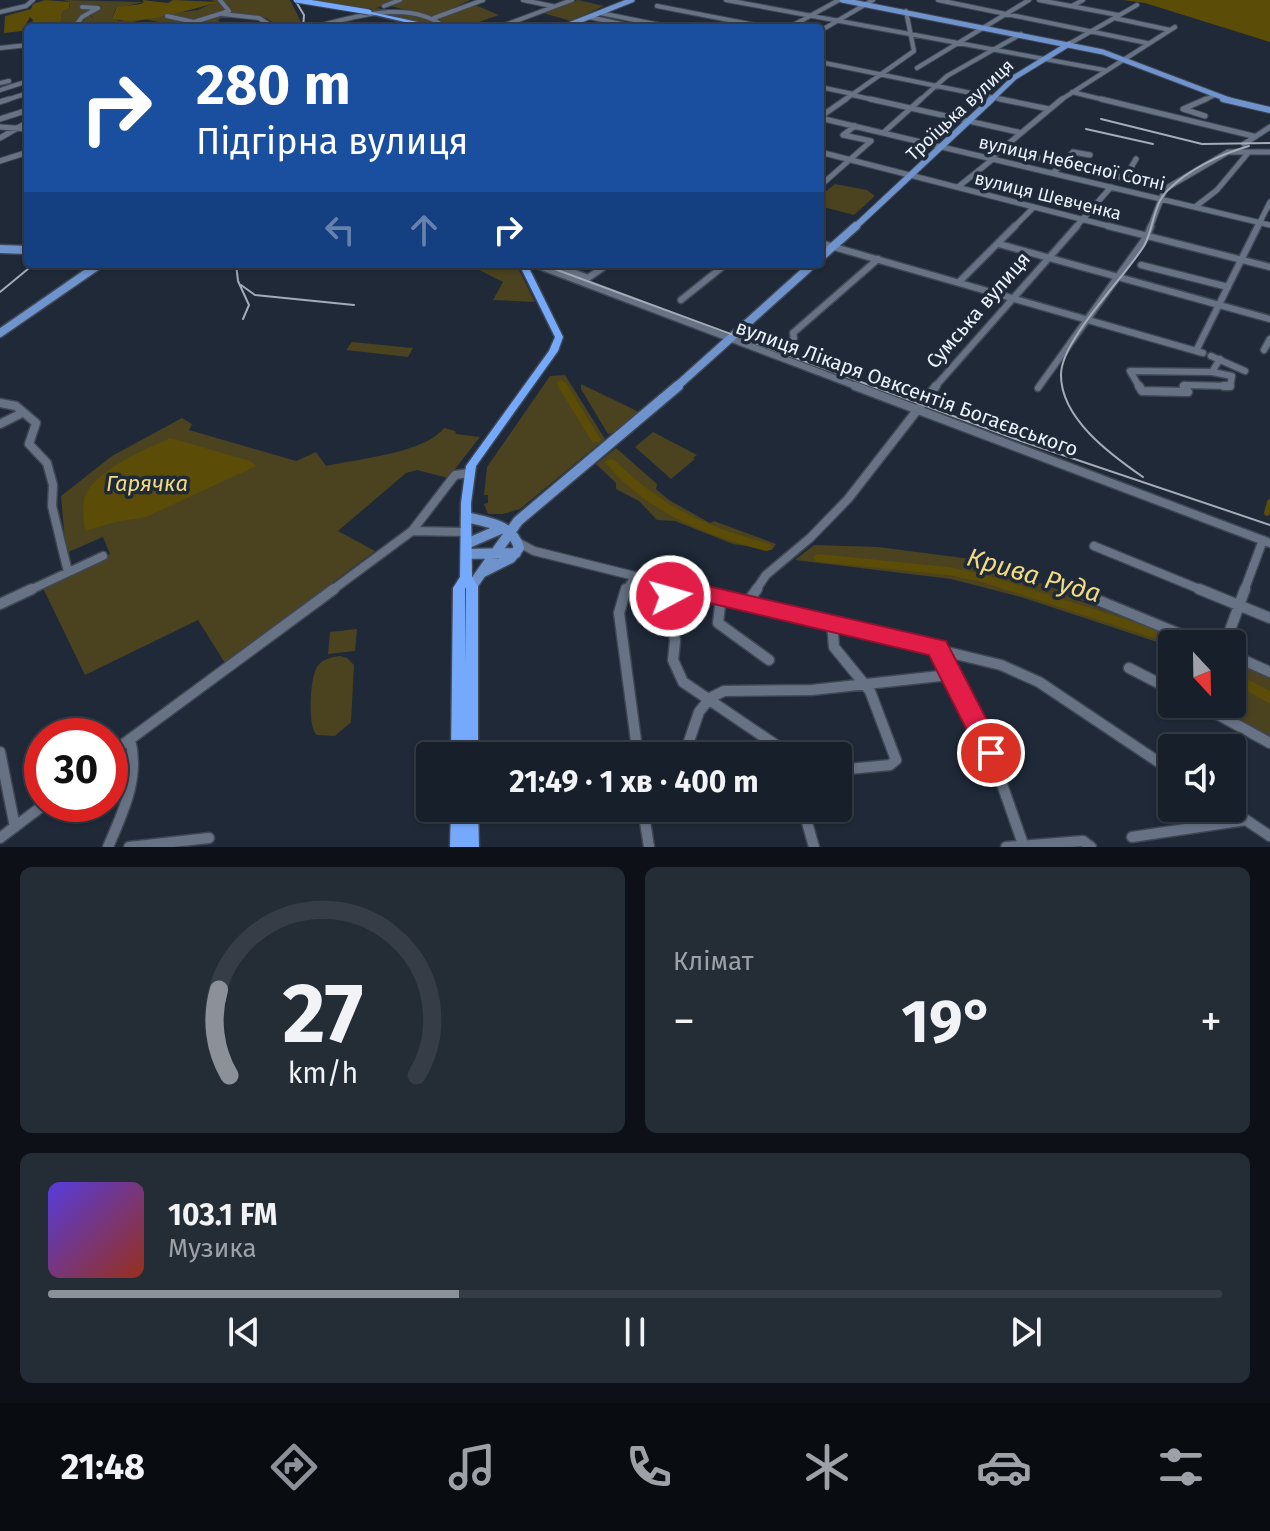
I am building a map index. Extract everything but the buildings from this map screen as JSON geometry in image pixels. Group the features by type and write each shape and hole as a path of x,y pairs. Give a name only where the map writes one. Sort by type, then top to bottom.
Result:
{"highway":[{"path":"296,0 421,24"},
{"path":"471,742 472,580 466,543 469,473 479,452 553,351 559,337 525,268"},
{"path":"458,742 459,588 472,580"},
{"path":"458,822 458,847"},
{"path":"471,822 471,847"}],"main road":[{"path":"571,24 632,0"},
{"path":"840,0 1069,44 1121,58 1213,96 1270,110"},
{"name":"Троїцька вулиця","path":"824,254 912,176 1015,77 1069,44"},
{"path":"0,250 24,251"},
{"path":"0,333 94,268"},
{"path":"472,580 499,539 735,336 809,268"},
{"path":"466,517 518,548"},
{"path":"466,543 499,539"},
{"path":"466,543 499,539 518,548"},
{"path":"472,580 518,548"}],"street":[{"path":"0,12 26,6 33,0"},
{"path":"167,16 196,24 229,11 220,0"},
{"path":"327,24 400,0"},
{"path":"382,8 434,18 483,0"},
{"path":"523,0 554,7"},
{"path":"508,24 572,0"},
{"path":"726,0 1104,70"},
{"path":"795,24 840,0"},
{"path":"824,29 873,0"},
{"path":"938,0 1147,43"},
{"path":"917,68 1029,0"},
{"path":"958,187 1018,132 1072,92 1121,58 1172,29 1039,0"},
{"path":"1072,6 1083,0"},
{"name":"Троїцька вулиця","path":"1069,44 1137,5"},
{"path":"657,6 749,24"},
{"path":"77,24 82,17 98,8 82,7"},
{"path":"824,115 914,51 906,11"},
{"path":"600,13 655,24"},
{"path":"223,14 259,18 268,24"},
{"path":"589,17 621,24"},
{"path":"434,18 437,24"},
{"path":"883,133 935,85 1021,34"},
{"path":"0,47 24,44"},
{"path":"824,63 1049,109"},
{"path":"0,83 9,81"},
{"path":"0,90 22,83"},
{"path":"824,88 1018,132"},
{"path":"1072,92 1253,136"},
{"path":"0,102 24,94"},
{"path":"1205,116 1183,109 1213,96"},
{"path":"0,119 24,111"},
{"name":"вулиця Небесної Сотні","path":"824,119 1270,225"},
{"path":"0,138 24,124"},
{"path":"824,183 871,141 843,135 855,126"},
{"path":"0,127 24,129"},
{"path":"1244,144 1270,127"},
{"path":"1000,149 1165,189"},
{"path":"1053,173 1073,152 1090,155"},
{"path":"1038,388 1147,236 1165,189 1228,152 1270,152"},
{"name":"вулиця Шевченка","path":"824,153 1270,267"},
{"path":"1195,207 1217,190 1248,153"},
{"path":"0,161 24,155"},
{"path":"1125,178 1136,159"},
{"name":"Сумська вулиця","path":"748,602 766,575 810,538 848,499 912,420 918,407 1111,187"},
{"path":"824,244 1199,352 1270,202"},
{"path":"959,282 1034,207"},
{"path":"999,244 1270,319"},
{"path":"735,336 782,348 794,338 793,333 878,259"},
{"path":"1141,265 1228,287"},
{"name":"вулиця Лікаря Овксентія Богаєвського","path":"545,268 735,336 1266,541"},
{"path":"562,268 588,278 602,268"},
{"path":"681,300 721,268"},
{"path":"1264,350 1270,339"},
{"path":"1212,372 1215,357 1245,371"},
{"path":"1130,371 1171,371 1212,372 1232,376 1230,386 1184,385 1188,392 1142,391 1130,371"},
{"path":"0,403 16,406 36,423 29,444 47,463 53,485 52,506 68,572"},
{"path":"0,424 22,413"},
{"path":"108,847 132,778 134,750 130,739 412,531 455,475 469,473"},
{"path":"412,531 466,543"},
{"path":"1230,630 1266,541"},
{"path":"1094,546 1270,618"},
{"path":"518,548 1001,665 1039,682 1158,762"},
{"path":"0,604 103,556"},
{"path":"634,578 627,586 619,613 636,742"},
{"path":"673,586 670,596 677,648 673,660 683,682 773,742"},
{"path":"1071,589 1170,630"},
{"path":"721,596 718,623 769,660"},
{"path":"832,623 830,636 833,650 877,703 896,760 890,765 852,769"},
{"path":"938,648 949,675 980,727 1002,778 1024,846"},
{"path":"1246,661 1270,672"},
{"path":"1129,668 1158,683"},
{"path":"688,742 700,710 715,694 729,689 765,692 863,686 897,678 949,675"},
{"path":"1224,718 1270,743"},
{"path":"0,752 15,827"},
{"path":"0,838 24,820"},
{"path":"1246,820 1267,830"},
{"path":"645,822 649,847"},
{"path":"807,822 814,847"},
{"path":"1132,837 1233,822"},
{"path":"129,847 209,838"},
{"path":"1006,847 1083,841 1091,847"}],"shaded area":[{"path":"64,0 144,2 116,8 112,17 119,21 198,10 215,2 211,0 218,0 228,11 217,16 228,15 231,11 221,0 290,0 301,22 275,24 266,18 242,15 249,18 221,18 218,20 220,22 206,24 189,21 195,24 168,24 144,19 126,24 79,24 89,15 94,19 89,13 81,15 75,24 60,24 62,12 70,7 70,2"},
{"path":"300,0 470,0 435,17 386,5 376,8 431,18 433,20 428,24 368,11 372,9"},
{"path":"578,0 604,6 571,21 543,13"},
{"path":"473,4 499,15 475,24 445,24 438,18"},
{"path":"835,184 867,190 875,196 854,215 824,207 824,193"},
{"path":"475,268 518,268 535,302 493,300 503,282"},
{"path":"352,342 413,348 408,357 346,350"},
{"path":"565,375 605,439 520,509 488,514 484,504 488,503 488,495 484,495 487,467 550,376"},
{"path":"581,384 638,413 614,433 608,434"},
{"path":"182,418 192,424 189,430 296,461 316,452 326,466 422,444 444,428 456,434 480,437 448,478 417,470 406,473 338,531 375,551 225,663 198,620 85,675 43,588 110,554 103,537 66,553 61,496 112,456"},
{"path":"653,432 697,455 671,479 635,447"},
{"path":"616,448 657,484 656,489 669,500 710,523 714,521 776,544 772,550 733,544 675,521 657,520 639,501 616,489 616,483 596,464"},
{"path":"814,545 878,547 971,559 1166,630 1158,630 1158,642 1021,597 951,579 795,560"},
{"path":"357,629 355,651 328,654 330,632"},
{"path":"340,656 354,665 351,722 335,736 317,735 311,713 315,673 322,662"},
{"path":"1246,663 1270,674 1270,741 1228,718 1246,718"}],"water":[{"path":"45,0 70,2 69,8 62,12 60,24 32,24 30,17 22,31 4,33 5,16 31,9 33,4"},
{"path":"142,0 218,2 149,19 134,21 112,18 117,7 141,4 144,2"},
{"path":"1123,0 1270,0 1270,42 1145,3"},
{"name":"Гарячка","path":"170,438 250,461 256,466 146,517 85,531 84,502 92,485 112,468"}],"waterway":[{"name":"Крива Руда","path":"561,383 596,440"},
{"name":"Крива Руда","path":"610,462 644,492 682,516 723,535 766,547"},
{"path":"1267,513 1270,502"},
{"name":"Крива Руда","path":"819,558 948,571 983,578 1158,635"},
{"name":"Крива Руда","path":"1246,684 1270,698"}],"railway":[{"path":"295,0 304,15 303,24"},
{"path":"1101,119 1202,144 1270,143"},
{"path":"1086,129 1153,144"},
{"path":"1143,477 1103,446 1078,420 1063,390 1061,374 1064,360 1082,327 1144,246 1163,196 1195,169 1249,146"},
{"path":"0,292 29,268"},
{"path":"236,268 238,281 249,305 243,319"},
{"path":"552,268 1021,441 1270,525"},
{"path":"241,285 255,295 354,305"}],"route":[{"path":"670,596 673,586 938,648 991,753"}]}
